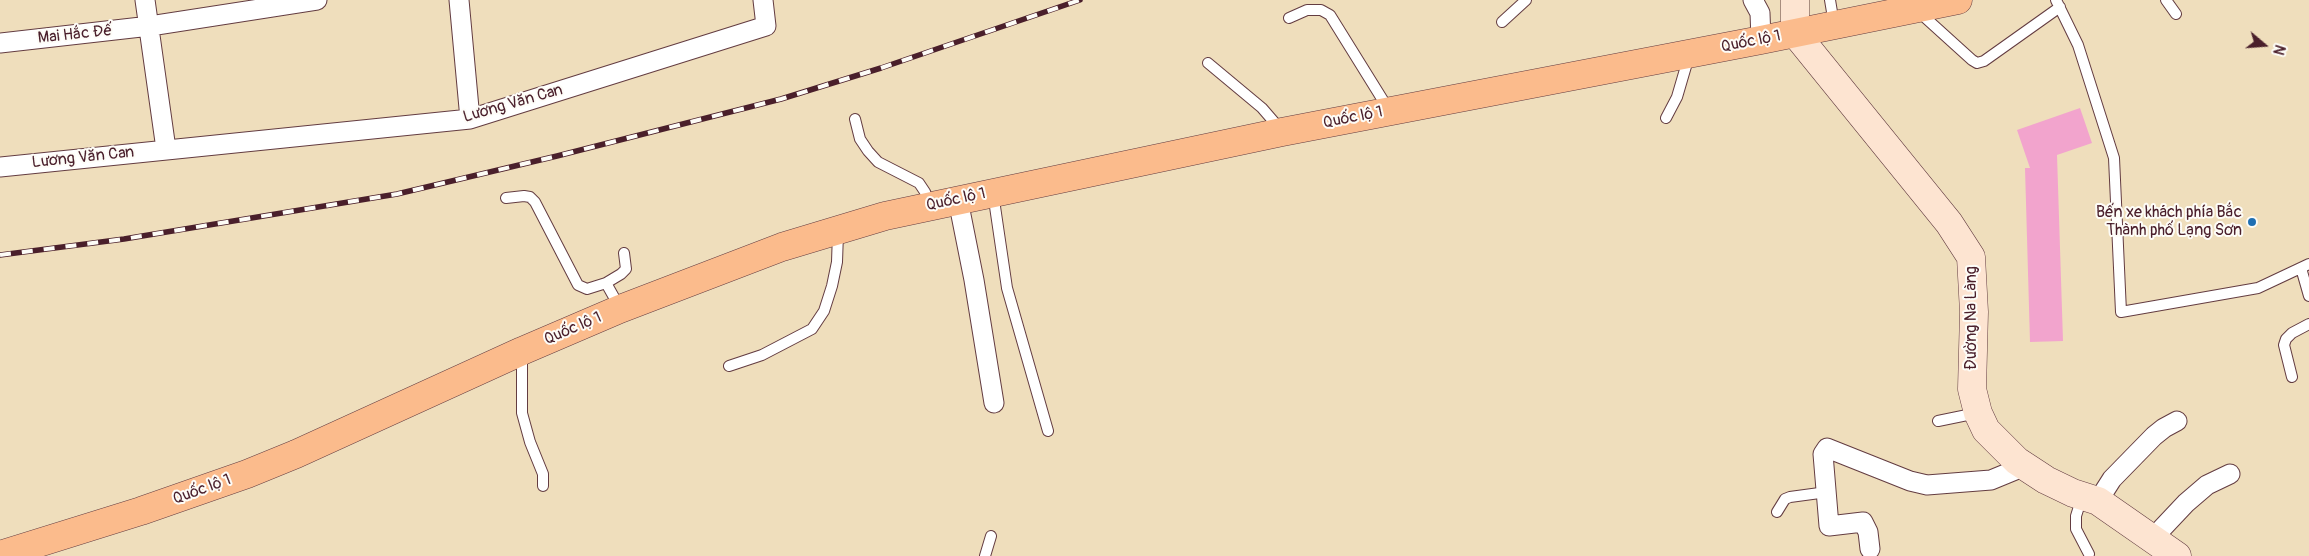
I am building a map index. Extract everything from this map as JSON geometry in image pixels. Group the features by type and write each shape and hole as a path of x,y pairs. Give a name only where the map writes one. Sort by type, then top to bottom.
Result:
{"highway":[{"name":"Quốc lộ 1","path":"0,555 141,511 247,474 296,454 522,350 620,309 782,247 838,232 885,216 1282,132 1796,33 1832,13 1917,10 1958,0"}],"main road":[{"path":"1795,0 1796,33"},
{"name":"Đường Na Làng","path":"1796,33 1949,223 1972,257 1974,294 1972,389 1978,413 1986,430 2025,466 2046,480 2090,498 2153,538 2177,556"}],"street":[{"path":"146,0 166,149"},
{"name":"Mai Hắc Đế","path":"0,44 150,26 317,0"},
{"path":"459,0 470,119"},
{"name":"Lương Văn Can","path":"0,167 470,119 766,26 764,0"},
{"path":"1753,0 1760,13 1761,40"},
{"path":"958,200 974,280 994,403"},
{"path":"2090,498 2112,479 2148,442 2164,428 2177,421"},
{"path":"1870,548 1868,532 1863,522 1829,526 1823,454 1827,448 1927,486 1991,480 2025,466"},
{"path":"2153,538 2186,503 2207,485 2230,474"}],"lane":[{"path":"1502,22 1526,0"},
{"path":"2166,0 2176,14"},
{"path":"1917,10 1972,60 1977,62 1984,61 2058,4 2078,45 2114,158 2121,312 2258,288 2305,266 2309,296"},
{"path":"1288,18 1307,10 1321,10 1330,15 1390,111"},
{"path":"1666,118 1677,97 1689,53"},
{"path":"1208,63 1262,108 1282,132"},
{"path":"855,119 860,139 868,151 878,162 919,183 926,192 930,206"},
{"path":"993,192 1007,288 1048,431"},
{"path":"506,198 524,196 530,197 535,202 578,285 587,289 606,283 621,274 626,269 624,254"},
{"path":"729,366 770,352 812,329 824,311 832,286 837,262 838,232"},
{"path":"606,283 620,309"},
{"path":"2292,377 2284,346 2286,339 2292,333 2309,324"},
{"path":"522,350 522,413 530,442 542,469 543,486"},
{"path":"1938,421 1978,413"},
{"path":"1777,512 1785,499 1790,497 1827,492"},
{"path":"2089,554 2076,529 2076,516 2090,498"},
{"path":"985,556 991,536"}],"building":[{"path":"2080,108 2092,143 2057,155 2063,341 2030,342 2025,168 2030,168 2017,130"}],"railway":[{"path":"0,255 124,239 397,194 557,156 781,99 881,68 1080,0"}],"place":[{"name":"Bến xe khách phía Bắc Thành phố Lạng Sơn","path":"2252,222"}]}
